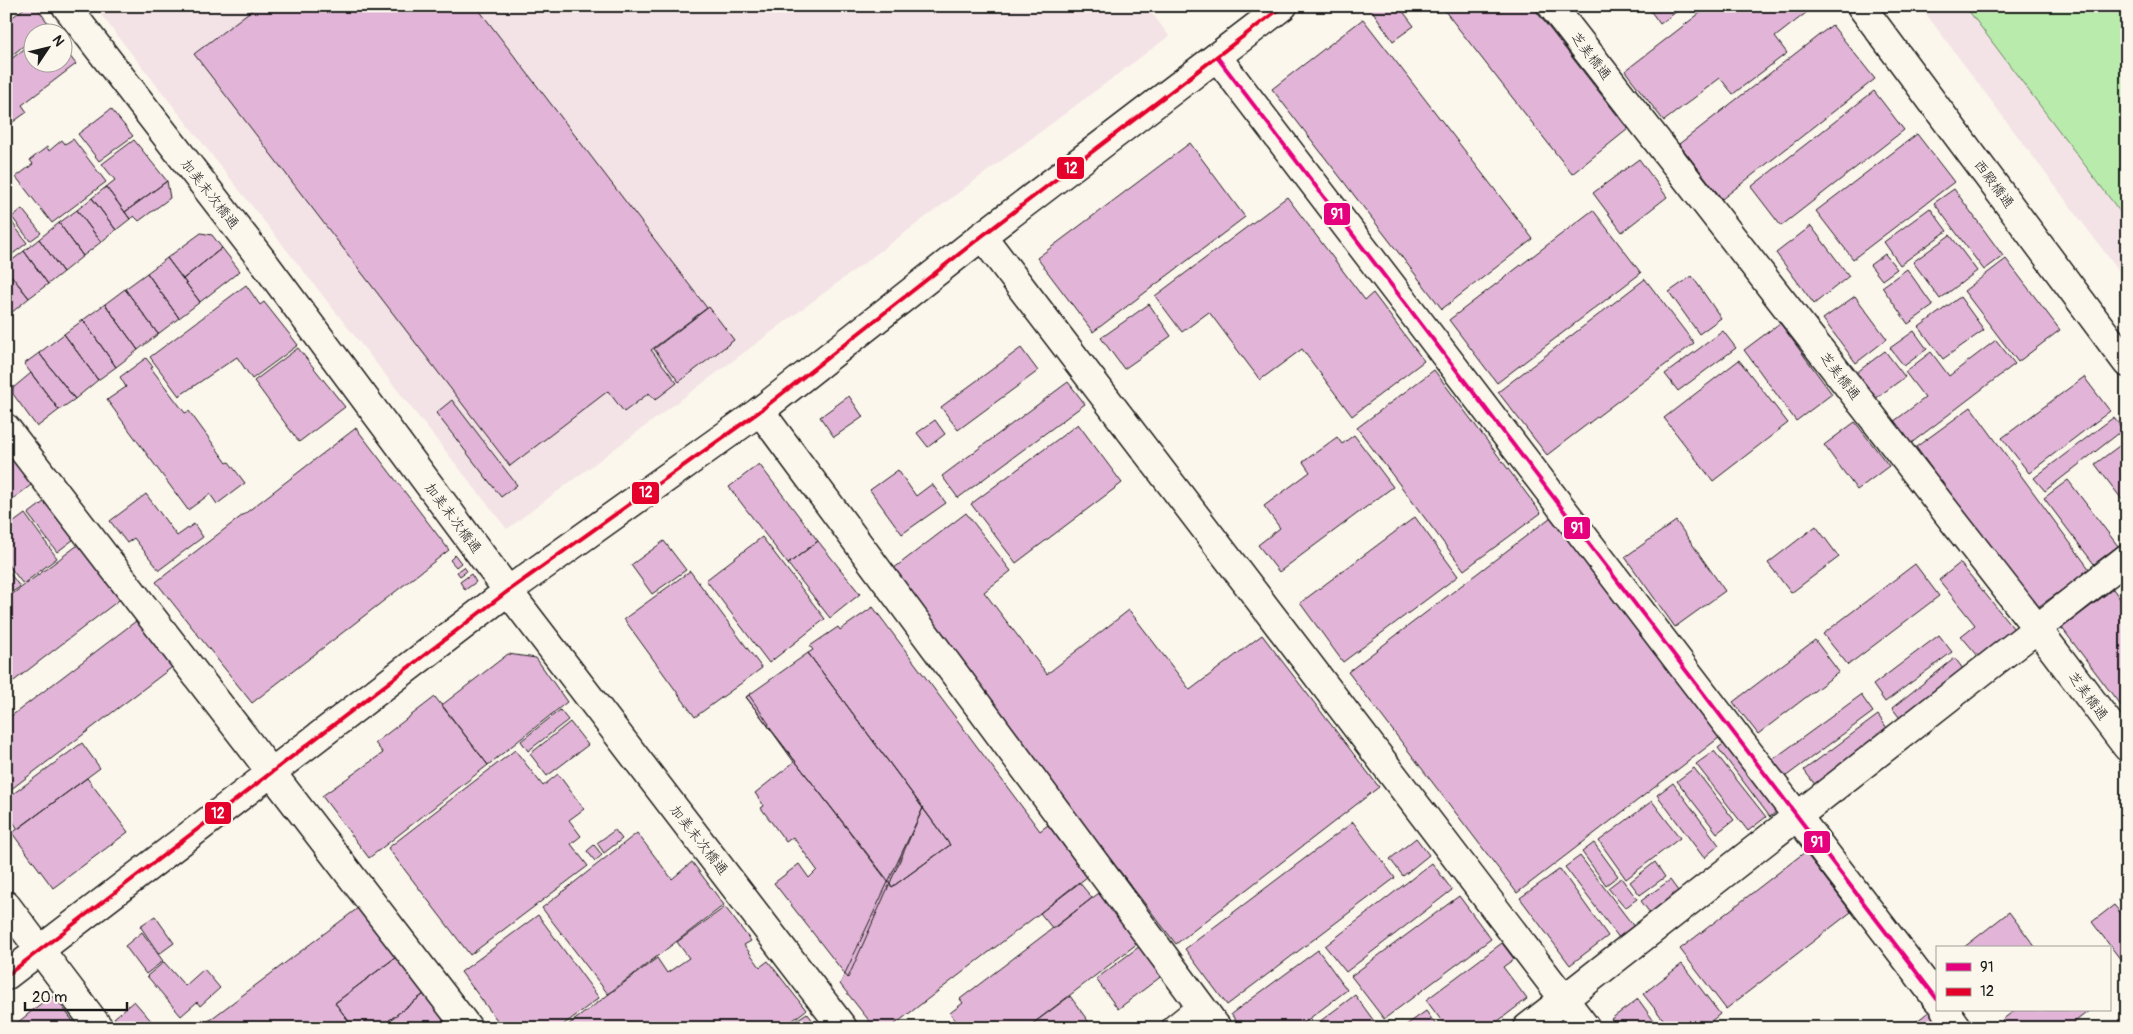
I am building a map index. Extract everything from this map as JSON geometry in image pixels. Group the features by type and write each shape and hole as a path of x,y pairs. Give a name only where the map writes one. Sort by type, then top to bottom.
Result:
{"street":[{"name":"加美末次橋通","path":"66,6 265,264 508,591 843,1028"},
{"path":"6,976 508,591 760,412 982,236 1283,6"},
{"name":"芝美橋通","path":"1552,6 2036,627 2127,747"},
{"name":"西殿橋通","path":"1861,6 2127,363"},
{"path":"1217,57 1936,998"},
{"path":"982,236 1586,1028"},
{"path":"760,412 1209,1018 1176,1028"},
{"path":"6,428 468,1028"},
{"path":"1527,1028 2036,627 2127,558"},
{"path":"6,906 99,1028"},
{"path":"1946,1012 1958,1028"}],"shaded area":[{"path":"94,6 1147,6 1169,36 507,529"},
{"path":"1920,6 2127,6 2127,282"}],"green space":[{"path":"1965,6 2127,6 2127,221"}],"building":[{"path":"27,6 36,6 47,22 22,22 22,47 6,60 6,22"},
{"path":"257,6 476,6 707,308 651,350 677,383 655,400 649,393 624,412 608,391 510,466 194,54"},
{"path":"1369,6 1399,6 1414,26 1393,41"},
{"path":"1441,6 1532,6 1628,129 1572,174"},
{"path":"1647,6 1684,6 1660,24"},
{"path":"1709,6 1810,6 1811,9 1775,37 1787,53 1733,94 1720,78 1664,121 1625,71"},
{"path":"1363,19 1533,239 1442,309 1272,89"},
{"path":"1832,25 1875,79 1722,199 1679,144"},
{"path":"22,51 22,72 65,72 22,105 27,112 6,127 6,63"},
{"path":"72,59 76,64 72,67"},
{"path":"1874,91 1904,130 1781,226 1751,187"},
{"path":"111,109 133,136 99,161 78,134"},
{"path":"1917,134 1954,182 1853,259 1816,211"},
{"path":"73,139 106,182 52,223 16,177 33,164 30,160 47,147 49,151 62,140 65,144"},
{"path":"134,140 167,181 125,212 106,187 115,180 102,164"},
{"path":"1190,143 1245,217 1093,332 1037,258"},
{"path":"1639,159 1667,197 1622,232 1593,193"},
{"path":"167,181 170,198 139,221 134,216 130,219 125,212"},
{"path":"106,187 130,219 116,230 92,198"},
{"path":"1954,189 2003,256 1984,270 1934,203"},
{"path":"1287,197 1365,300 1373,293 1424,361 1352,416 1302,349 1260,380 1209,312 1182,332 1155,296"},
{"path":"92,198 116,230 101,242 77,210"},
{"path":"1930,208 1947,231 1900,265 1884,242"},
{"path":"22,209 41,233 30,241 12,217"},
{"path":"77,210 101,242 83,256 59,223"},
{"path":"1593,210 1641,273 1497,383 1449,320"},
{"path":"6,214 27,243 6,259"},
{"path":"59,223 83,256 63,272 39,239"},
{"path":"1811,226 1849,276 1814,304 1776,253"},
{"path":"201,233 212,235 222,248 183,279 167,258"},
{"path":"1950,235 1977,271 1940,299 1913,262"},
{"path":"39,239 63,272 48,284 24,251"},
{"path":"222,248 240,271 200,302 183,279"},
{"path":"24,251 48,284 29,298 6,269 6,265"},
{"path":"1885,254 1897,269 1882,280 1870,265"},
{"path":"167,258 200,302 179,318 147,273"},
{"path":"2006,259 2060,330 2018,362 1964,291"},
{"path":"6,269 29,298 10,314 6,310"},
{"path":"1907,269 1933,306 1908,324 1882,287"},
{"path":"147,273 179,318 158,334 125,289"},
{"path":"1692,276 1721,318 1699,334 1669,292"},
{"path":"1645,279 1694,343 1547,455 1498,392"},
{"path":"246,285 260,305 264,302 298,345 252,379 237,357 179,396 150,357"},
{"path":"125,289 158,334 138,350 105,304"},
{"path":"1855,296 1887,339 1856,363 1823,319"},
{"path":"1960,297 1984,330 1943,359 1919,327"},
{"path":"105,304 138,350 116,367 83,320"},
{"path":"1149,304 1171,336 1124,369 1101,338"},
{"path":"709,307 734,340 679,382 654,349"},
{"path":"83,320 116,367 98,380 64,334"},
{"path":"1780,323 1832,394 1796,421 1744,350"},
{"path":"1723,331 1736,348 1678,391 1665,374"},
{"path":"1914,331 1927,349 1904,366 1890,348"},
{"path":"64,334 98,380 75,399 39,353"},
{"path":"1996,340 2015,364 1910,444 1893,422 1925,398 1905,372 1931,352 1949,376"},
{"path":"298,348 345,407 299,442 254,381"},
{"path":"1021,348 1038,371 958,430 941,407"},
{"path":"1885,351 1905,377 1875,399 1856,373"},
{"path":"39,353 75,399 59,410 24,364"},
{"path":"146,358 153,367 151,368 185,413 189,411 227,463 229,462 245,483 217,504 210,494 188,510 107,400 126,387 120,377"},
{"path":"1739,360 1788,423 1713,481 1664,418"},
{"path":"1434,370 1541,513 1464,570 1357,428"},
{"path":"31,373 59,410 37,427 13,394 13,388"},
{"path":"2084,377 2110,411 2029,473 2002,438"},
{"path":"1068,382 1085,404 958,498 942,476"},
{"path":"849,396 863,417 834,437 820,417"},
{"path":"452,400 517,485 501,497 436,413"},
{"path":"1971,407 2090,570 2034,610 1916,447"},
{"path":"2114,417 2123,430 2045,491 2034,478"},
{"path":"935,420 945,434 928,447 917,433"},
{"path":"1855,422 1889,466 1857,490 1824,445"},
{"path":"1078,424 1122,483 1016,563 971,504"},
{"path":"356,428 449,550 252,703 156,582"},
{"path":"1354,435 1393,487 1279,572 1258,545 1280,528 1264,506 1310,472 1303,462 1337,437 1342,444"},
{"path":"2127,440 2127,506 2095,464"},
{"path":"14,455 35,482 6,504 6,461"},
{"path":"759,464 818,541 788,564 729,487"},
{"path":"898,470 916,496 932,484 946,503 902,534 870,490"},
{"path":"2068,480 2118,546 2094,564 2044,498"},
{"path":"146,494 177,536 194,524 203,537 159,570 134,538 127,543 110,521"},
{"path":"53,495 82,533 57,552 28,514"},
{"path":"966,513 1011,571 984,592 1047,674 1129,610 1190,690 1262,635 1379,787 1176,944 889,572"},
{"path":"25,514 57,558 23,584 6,562 6,528"},
{"path":"1555,514 1724,734 1517,893 1348,672"},
{"path":"1415,517 1458,576 1343,662 1300,603"},
{"path":"1676,521 1725,591 1675,627 1625,557"},
{"path":"1816,526 1839,557 1791,593 1768,563"},
{"path":"762,537 825,619 769,663 706,580"},
{"path":"664,541 686,570 652,594 631,565"},
{"path":"818,541 860,594 830,618 788,564"},
{"path":"82,542 123,597 6,687 6,599"},
{"path":"455,555 461,563 456,567 450,560"},
{"path":"1960,563 2014,629 1979,657 1961,636 1975,625 1939,580"},
{"path":"1915,564 1939,596 1848,665 1823,634"},
{"path":"464,567 467,571 460,576 457,572"},
{"path":"6,568 20,587 6,596"},
{"path":"690,571 762,668 695,717 624,619"},
{"path":"471,574 476,582 465,590 460,582"},
{"path":"2113,589 2127,608 2127,701 2121,706 2062,628"},
{"path":"873,607 1040,831 1048,825 1087,877 890,1028 875,1028 840,984 923,808 808,653 813,650 810,646 838,627 840,630"},
{"path":"140,618 175,665 6,793 6,720"},
{"path":"1939,635 1952,652 1885,702 1873,685"},
{"path":"1815,640 1839,672 1758,734 1733,702"},
{"path":"808,653 950,845 892,887 746,697"},
{"path":"508,654 536,658 567,702 488,765 442,705"},
{"path":"1955,658 1966,673 1903,722 1892,708"},
{"path":"749,695 769,724 768,726 746,697"},
{"path":"1861,695 1873,712 1785,777 1772,760"},
{"path":"435,697 488,765 369,858 322,796 383,753 375,743"},
{"path":"560,710 568,720 528,751 521,741"},
{"path":"1878,715 1889,731 1816,786 1804,770"},
{"path":"570,722 588,745 547,776 530,754"},
{"path":"768,726 890,883 848,978 774,883 799,864 809,878 817,870 793,837 786,842 761,808 764,806 755,793 794,762"},
{"path":"1731,738 1783,806 1770,817 1718,748"},
{"path":"82,743 100,768 18,829 9,816 6,818 6,799"},
{"path":"515,750 543,786 558,774 584,809 569,820 581,836 571,844 588,866 470,955 388,848"},
{"path":"1714,751 1766,817 1748,831 1696,764"},
{"path":"1694,768 1734,820 1717,833 1677,781"},
{"path":"87,778 128,832 53,888 12,833"},
{"path":"1673,783 1719,845 1704,858 1657,795"},
{"path":"1652,801 1680,838 1626,879 1599,841"},
{"path":"923,808 950,845 892,887 890,883"},
{"path":"1353,822 1395,878 1227,1005 1185,949"},
{"path":"615,830 622,839 604,853 597,843"},
{"path":"637,833 672,879 692,862 724,905 608,994 542,908"},
{"path":"1416,838 1429,855 1403,876 1390,859"},
{"path":"1594,843 1618,876 1606,885 1582,852"},
{"path":"594,845 602,855 595,861 587,851"},
{"path":"1805,852 1851,912 1726,1009 1680,949"},
{"path":"1580,856 1635,928 1620,939 1565,867"},
{"path":"1655,862 1665,877 1640,895 1630,882"},
{"path":"1432,863 1452,890 1346,972 1325,946"},
{"path":"1560,869 1608,936 1570,965 1520,898"},
{"path":"1621,878 1637,899 1625,908 1608,888"},
{"path":"1670,880 1678,891 1650,913 1641,901"},
{"path":"1079,882 1092,898 1053,929 1040,913"},
{"path":"1099,893 1138,943 1027,1028 981,1028 977,1022 969,1028 961,1028 950,1013 963,1003 960,999"},
{"path":"2127,893 2127,911 2118,899"},
{"path":"1459,896 1491,939 1384,1019 1351,976"},
{"path":"362,905 400,954 335,1003 354,1028 199,1028"},
{"path":"2114,905 2127,921 2127,968 2092,922"},
{"path":"725,907 751,941 744,945 760,967 768,961 806,1010 783,1028 564,1028 657,958 667,973 689,958 677,942"},
{"path":"2009,912 2034,946 1966,946"},
{"path":"538,915 599,998 559,1028 503,1028 461,972"},
{"path":"155,916 174,943 159,954 140,926"},
{"path":"142,932 163,961 146,974 125,946"},
{"path":"1502,943 1514,959 1503,967 1527,999 1489,1028 1447,1028 1426,1000"},
{"path":"1140,946 1163,975 1118,1009 1096,979"},
{"path":"1318,950 1347,990 1297,1028 1241,1028 1231,1014"},
{"path":"400,954 428,991 379,1028 354,1028 335,1003"},
{"path":"164,962 185,986 204,969 220,988 200,1006 197,1002 181,1016 147,976"},
{"path":"1682,964 1720,1014 1703,1028 1670,1028 1643,994"},
{"path":"428,991 456,1028 379,1028"},
{"path":"1355,995 1379,1028 1311,1028"},
{"path":"1070,996 1093,1028 1027,1028"},
{"path":"49,997 55,997 78,1028 11,1028"},
{"path":"1638,999 1659,1028 1618,1028 1611,1019"},
{"path":"134,1001 153,1023 147,1028 122,1028 114,1018"},
{"path":"1935,1007 1936,1012 1939,1012 1951,1028 1908,1028"},
{"path":"1426,1011 1438,1028 1402,1028"},
{"path":"2012,1012 2087,1012 2067,1028 2008,1028 2002,1020"},
{"path":"807,1013 817,1026 814,1028 791,1028 789,1025"},
{"path":"939,1023 942,1027 949,1023 953,1028 933,1028"}],"transit line":[{"name":"12","path":"6,976 508,591 760,411 982,236 1283,6"},
{"name":"91","path":"1217,57 1936,998"}]}
